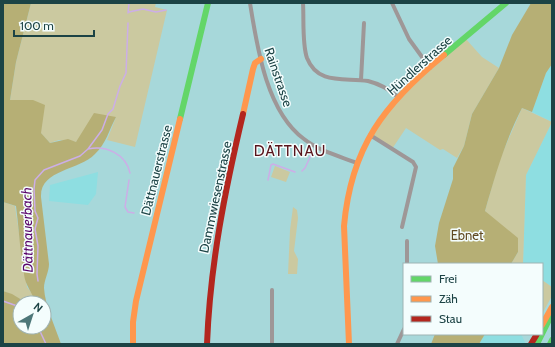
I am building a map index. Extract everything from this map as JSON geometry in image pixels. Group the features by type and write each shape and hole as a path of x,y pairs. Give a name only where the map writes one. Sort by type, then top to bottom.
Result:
{"main road":[{"name":"Dättnauerstrasse","path":"133,344 133,322 136,301 208,3"},
{"name":"Hündlerstrasse","path":"349,344 344,231 346,204 356,162 370,135 398,97 504,4"},
{"name":"Dammwiesenstrasse","path":"207,344 210,287 216,239 253,68 261,59"},
{"path":"543,323 552,307"},
{"path":"543,332 552,314"},
{"path":"531,344 536,335"},
{"path":"537,344 542,335"},
{"path":"550,344 552,340"}],"street":[{"name":"Rainstrasse","path":"250,3 261,59 278,108 292,129 314,146 356,162"},
{"path":"303,3 305,47 307,58 313,67 325,77 334,80 360,80 377,84 398,97"},
{"path":"392,3 409,39 430,68"},
{"path":"360,80 364,23"},
{"path":"370,135 416,166 416,172 402,227"},
{"path":"407,241 407,263"},
{"path":"272,290 272,344"},
{"path":"397,344 403,331"}],"shaded area":[{"path":"31,3 156,3 155,7 167,10 135,147 107,140 116,117 76,142 59,140 50,143 10,100 16,62"},
{"path":"465,38 482,57 499,68 472,114 464,146 457,158 443,149 440,150 406,128 392,149 370,135 394,101"},
{"path":"552,64 552,122 532,112 546,73"},
{"path":"522,108 552,122 526,175 523,263 512,263 518,252 485,211 499,161"},
{"path":"552,122 552,287 543,281 543,263 523,263 526,175"},
{"path":"275,166 290,172 286,182 271,177"},
{"path":"98,172 96,194 88,205 49,201 50,185"},
{"path":"3,202 15,206 27,287 33,295 12,295 3,291"},
{"path":"293,207 297,210 298,218 294,251 298,259 297,274 288,274 290,230"},
{"path":"543,281 552,287 552,296 543,312"},
{"path":"484,335 522,335 526,344 479,344"}],"green space":[{"path":"3,3 31,3 16,62 10,100 33,100 45,105 41,133 50,143 68,139 76,142 94,113 116,117 105,141 95,154 88,160 53,176 42,188 41,197 49,264 44,285 45,295 32,295 27,286 21,257 16,206 3,202"},
{"name":"Ebnet","path":"531,3 552,3 552,64 546,73 532,112 522,108 510,133 485,211 518,238 518,252 512,263 438,263 435,246 439,223 453,179 453,168 464,146 472,114 499,68 512,35"},
{"path":"3,291 14,295 12,295 12,335 52,335 52,320 61,344 3,344"},
{"path":"435,335 484,335 479,344 431,344"}],"waterway":[{"name":"Dättnauerbach","path":"128,13 129,3"},
{"path":"129,12 143,9 156,12 166,10"},
{"name":"Dättnauerbach","path":"38,281 38,246 35,229 38,218 35,211 35,180 44,170 80,156 88,149 102,130 108,114 113,109 120,86 126,73 128,23"},
{"path":"88,149 102,148 114,152 120,156 128,166 130,173"},
{"path":"302,171 312,153"},
{"path":"268,180 271,165 273,164 295,172"},
{"path":"129,180 125,207 128,212 134,213"},
{"path":"3,301 12,304"},
{"path":"42,335 46,344"}],"traffic: fast":[{"path":"180,119 208,3"},
{"path":"444,55 506,3"},
{"path":"543,332 552,314"},
{"path":"537,344 542,335"},
{"path":"550,344 552,340"}],"traffic: slow":[{"path":"349,344 344,226 348,198 354,173 363,150 374,129 388,110 404,91 444,55"},
{"path":"243,114 253,69 255,63 261,59"},
{"path":"133,344 133,322 136,301 180,119"},
{"path":"543,323 552,307"}],"traffic: jam":[{"path":"207,344 211,285 219,228 243,114"},
{"path":"531,344 536,335"}],"district":[{"name":"DÄTTNAU","path":"290,151"}]}
